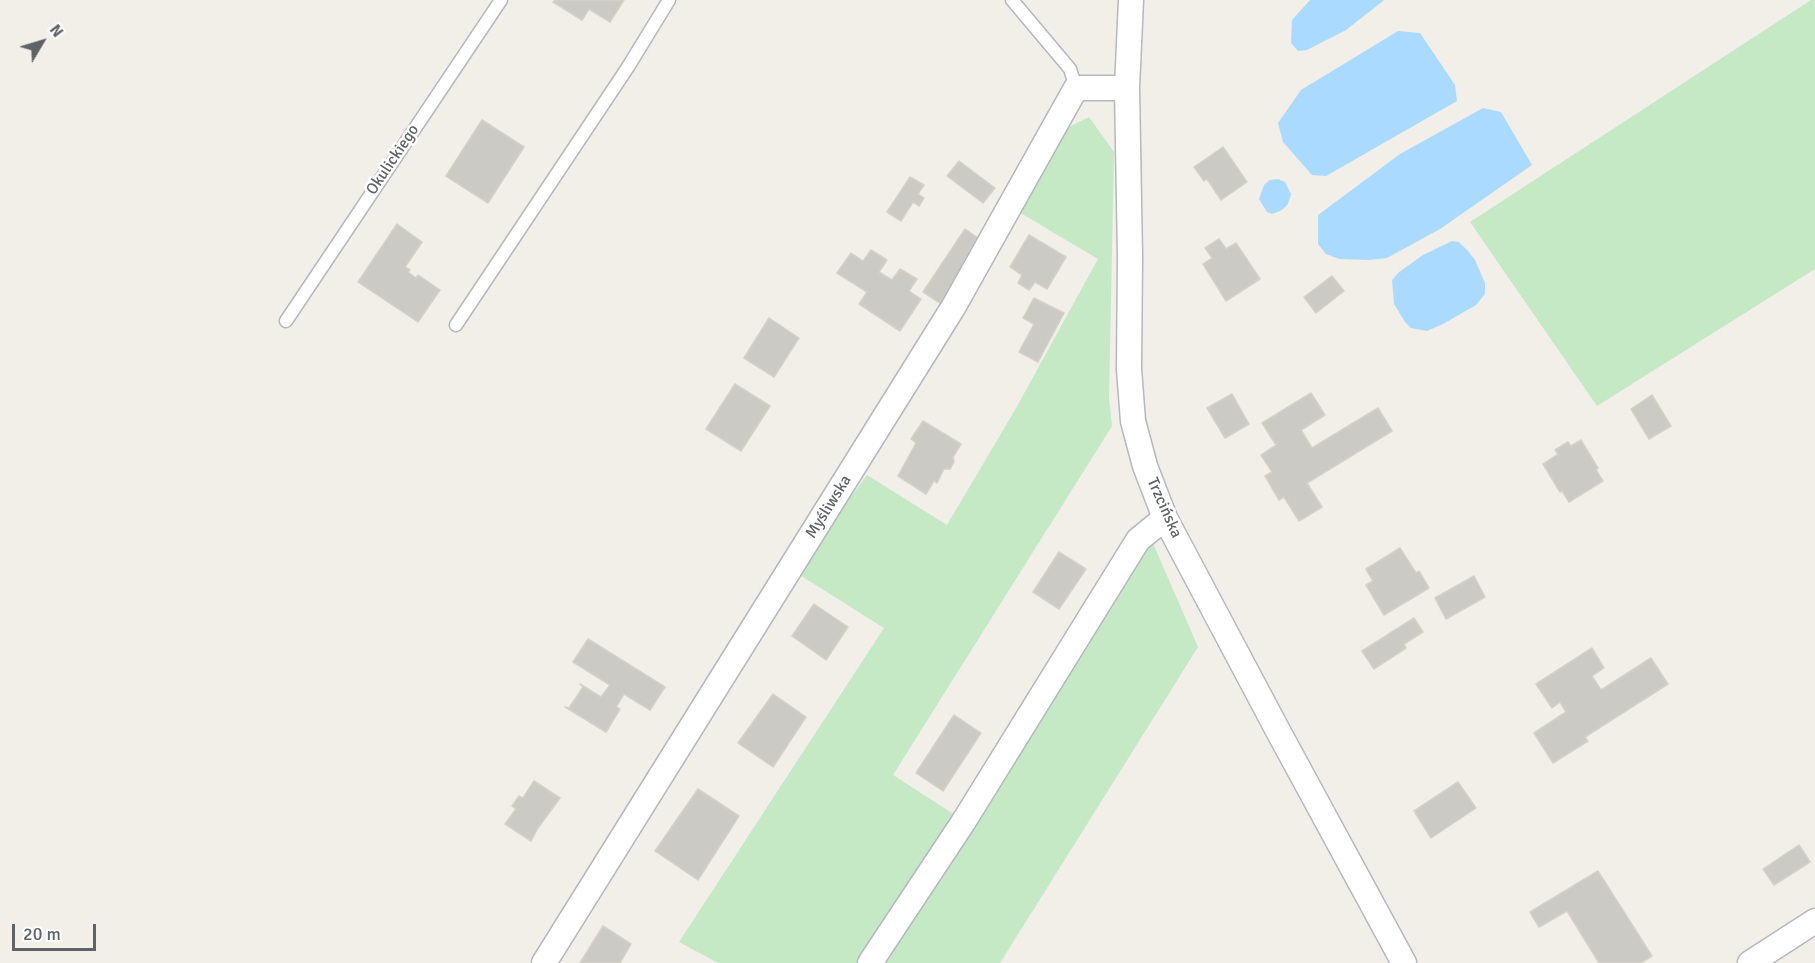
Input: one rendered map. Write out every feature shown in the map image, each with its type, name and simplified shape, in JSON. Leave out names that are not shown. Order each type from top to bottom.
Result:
[{"type":"street","name":"Trzcińska","points":[[1131,0],[1127,88],[1129,369],[1133,421],[1145,466],[1166,518],[1276,729],[1404,963]]},
{"type":"street","points":[[1076,88],[1127,88]]},
{"type":"street","name":"Myśliwska","points":[[544,963],[954,306],[1076,88]]},
{"type":"street","points":[[870,963],[964,821],[1126,558],[1149,529],[1166,518]]},
{"type":"street","points":[[1750,963],[1815,921]]},
{"type":"lane","name":"Okulickiego","points":[[286,321],[501,0]]},
{"type":"lane","points":[[456,324],[628,66],[669,0]]},
{"type":"lane","points":[[1012,0],[1070,69],[1076,88]]},
{"type":"green space","points":[[1811,0],[1815,0],[1815,269],[1597,406],[1470,222]]},
{"type":"green space","points":[[1089,117],[1114,152],[1109,398],[1112,426],[893,775],[955,815],[1021,703],[1142,518],[1198,647],[1000,963],[718,963],[679,942],[884,628],[795,572],[867,475],[947,525],[1015,410],[1098,259],[1019,212],[1063,130]]},
{"type":"water","points":[[1310,0],[1383,1],[1346,30],[1307,50],[1298,51],[1291,43],[1292,20]]},
{"type":"water","points":[[1398,31],[1420,33],[1455,85],[1457,101],[1326,176],[1312,175],[1283,142],[1278,123],[1301,90]]},
{"type":"water","points":[[1483,108],[1501,112],[1532,165],[1440,229],[1387,258],[1339,259],[1326,254],[1318,244],[1318,215],[1400,154]]},
{"type":"water","points":[[1278,179],[1285,182],[1291,194],[1288,204],[1282,210],[1272,214],[1267,212],[1259,199],[1264,185],[1270,180]]},
{"type":"water","points":[[1452,241],[1459,242],[1475,260],[1485,283],[1485,294],[1476,305],[1443,324],[1427,331],[1411,328],[1394,304],[1392,280],[1399,272],[1423,255]]},
{"type":"building","points":[[555,0],[624,0],[610,22],[589,9],[582,20],[553,2]]},
{"type":"building","points":[[482,120],[524,147],[488,203],[446,176]]},
{"type":"building","points":[[1223,147],[1247,182],[1221,200],[1207,179],[1204,181],[1194,167]]},
{"type":"building","points":[[959,161],[995,188],[983,203],[947,176]]},
{"type":"building","points":[[910,177],[924,185],[918,194],[924,198],[919,206],[913,202],[901,221],[887,212]]},
{"type":"building","points":[[397,224],[422,242],[405,267],[410,270],[408,272],[416,278],[418,275],[440,290],[418,322],[358,282]]},
{"type":"building","points":[[965,229],[981,240],[940,303],[923,292]]},
{"type":"building","points":[[1029,235],[1066,257],[1047,289],[1035,282],[1029,290],[1018,283],[1022,275],[1010,267]]},
{"type":"building","points":[[1219,239],[1226,249],[1236,243],[1260,279],[1226,301],[1203,264],[1212,258],[1205,248]]},
{"type":"building","points":[[871,250],[887,260],[879,272],[892,280],[900,269],[917,279],[909,291],[921,299],[900,331],[859,304],[867,292],[837,273],[851,253],[863,261]]},
{"type":"building","points":[[1332,276],[1344,291],[1316,313],[1304,297]]},
{"type":"building","points":[[1034,298],[1064,313],[1038,362],[1019,352],[1034,324],[1023,318]]},
{"type":"building","points":[[769,318],[799,338],[774,377],[744,358]]},
{"type":"building","points":[[735,384],[770,406],[741,451],[706,429]]},
{"type":"building","points":[[1311,393],[1325,415],[1301,430],[1312,448],[1378,408],[1392,431],[1307,483],[1322,507],[1299,521],[1284,497],[1279,500],[1265,476],[1272,472],[1261,455],[1276,445],[1262,423]]},
{"type":"building","points":[[1232,394],[1249,424],[1225,438],[1207,408]]},
{"type":"building","points":[[1652,395],[1671,426],[1649,439],[1631,409]]},
{"type":"building","points":[[923,421],[961,444],[953,457],[954,462],[950,469],[944,469],[937,483],[934,481],[926,494],[898,476],[916,443],[911,439]]},
{"type":"building","points":[[1581,440],[1603,481],[1569,502],[1543,464],[1558,454],[1555,450],[1568,442],[1571,446]]},
{"type":"building","points":[[1400,548],[1416,573],[1419,571],[1429,588],[1384,615],[1366,585],[1373,581],[1366,569]]},
{"type":"building","points":[[1059,552],[1086,569],[1059,609],[1033,592]]},
{"type":"building","points":[[1474,576],[1485,597],[1446,619],[1435,598]]},
{"type":"building","points":[[814,604],[848,627],[826,660],[792,636]]},
{"type":"building","points":[[1414,618],[1423,632],[1404,644],[1406,648],[1374,669],[1362,651]]},
{"type":"building","points":[[588,639],[665,687],[650,710],[624,694],[616,707],[620,709],[606,732],[565,707],[569,708],[583,687],[580,684],[601,697],[610,685],[573,662]]},
{"type":"building","points":[[1592,648],[1604,668],[1592,676],[1601,690],[1651,658],[1668,684],[1585,737],[1588,741],[1553,763],[1534,733],[1566,712],[1560,702],[1552,708],[1536,684]]},
{"type":"building","points":[[773,694],[806,717],[773,767],[738,743]]},
{"type":"building","points":[[954,715],[981,733],[943,791],[916,773]]},
{"type":"building","points":[[534,781],[560,798],[531,841],[505,824],[516,809],[512,806],[519,796],[523,798]]},
{"type":"building","points":[[1458,782],[1476,808],[1431,838],[1414,811]]},
{"type":"building","points":[[698,789],[739,816],[698,880],[655,851]]},
{"type":"building","points":[[1799,845],[1810,862],[1774,885],[1763,869]]},
{"type":"building","points":[[1598,871],[1652,956],[1641,963],[1599,963],[1567,911],[1539,927],[1530,912]]},
{"type":"building","points":[[603,926],[631,944],[620,963],[580,963]]}]
